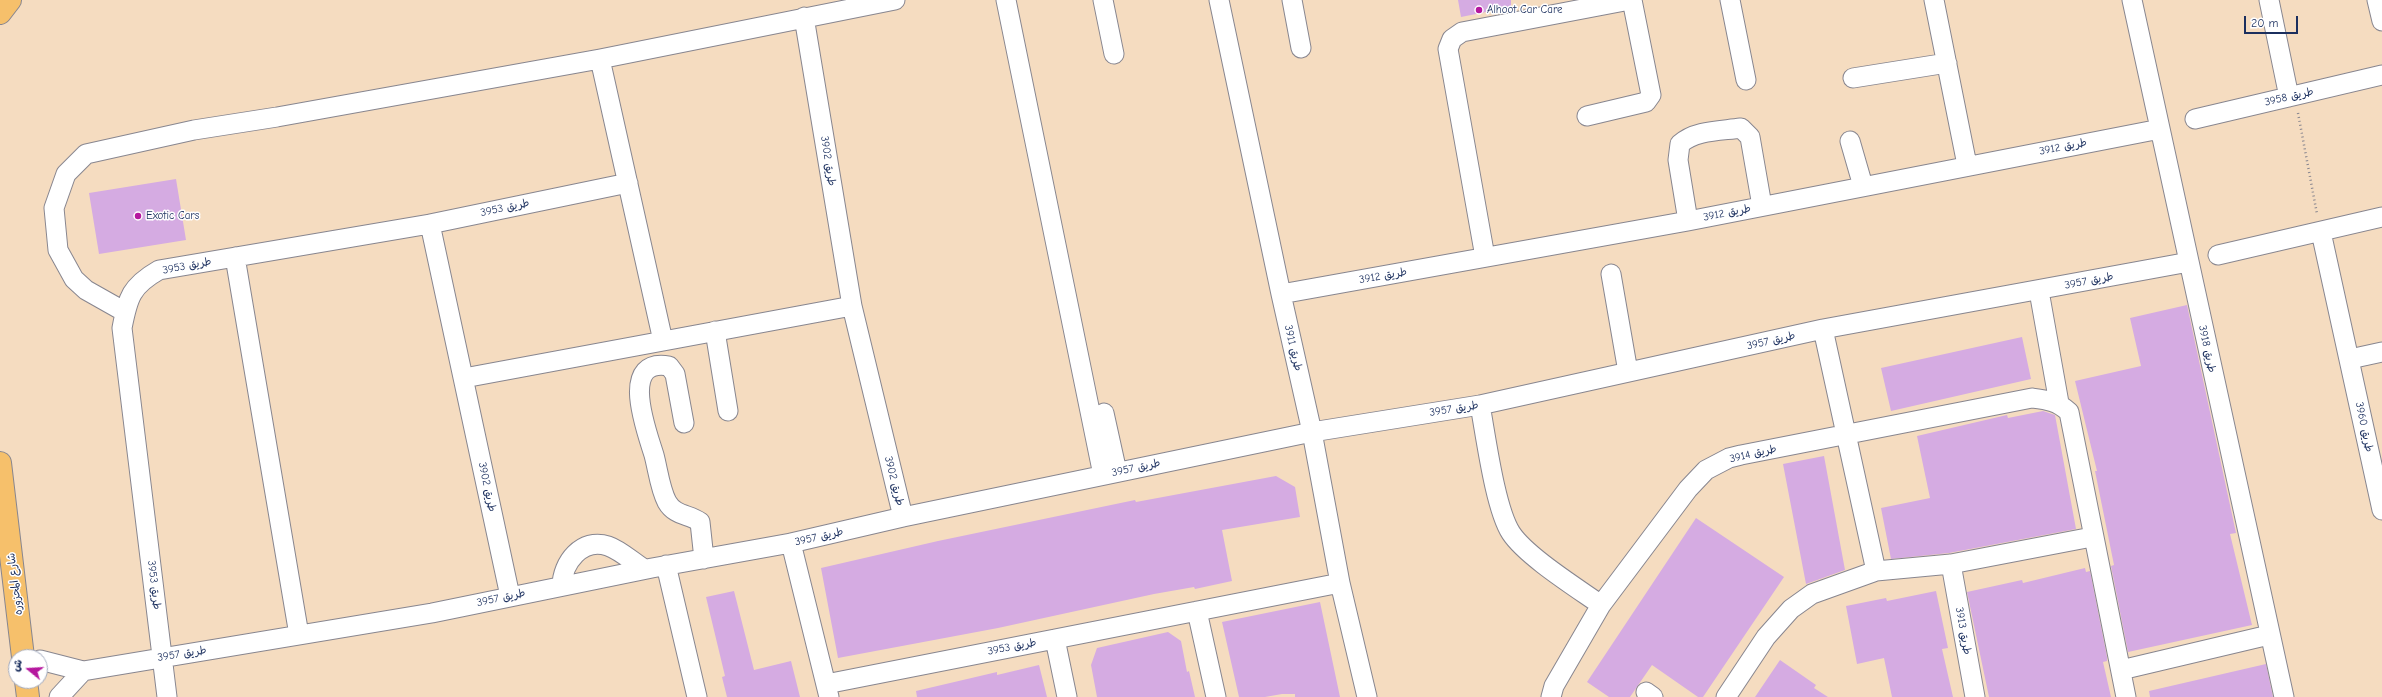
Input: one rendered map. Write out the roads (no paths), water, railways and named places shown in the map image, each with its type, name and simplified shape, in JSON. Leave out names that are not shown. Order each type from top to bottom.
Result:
[{"type":"main road","points":[[0,13],[10,0]]},
{"type":"main road","name":"شارع المحزوره","points":[[0,463],[29,649]]},
{"type":"street","points":[[125,312],[86,290],[74,279],[58,250],[54,208],[66,174],[86,154],[194,130],[277,117],[600,59],[895,0]]},
{"type":"street","points":[[1006,0],[1024,82],[1028,89],[1110,473]]},
{"type":"street","points":[[1103,0],[1114,54]]},
{"type":"street","name":"طريق 3911","points":[[1219,0],[1281,294],[1312,432],[1340,583],[1367,697]]},
{"type":"street","points":[[1292,0],[1301,48]]},
{"type":"street","points":[[1486,257],[1448,49],[1452,39],[1462,32],[1631,0],[1651,95],[1650,99],[1646,102],[1587,116]]},
{"type":"street","points":[[1730,0],[1746,80]]},
{"type":"street","points":[[1934,0],[1967,165]]},
{"type":"street","name":"طريق 3918","points":[[2132,0],[2269,635],[2284,697]]},
{"type":"street","points":[[2269,0],[2292,96]]},
{"type":"street","points":[[2377,0],[2382,21]]},
{"type":"street","name":"طريق 3902","points":[[804,17],[852,306],[902,517]]},
{"type":"street","points":[[600,59],[663,341]]},
{"type":"street","points":[[1853,78],[1946,63]]},
{"type":"street","name":"طريق 3958","points":[[2195,119],[2382,75]]},
{"type":"street","points":[[1688,221],[1678,160],[1680,144],[1686,138],[1700,134],[1741,128],[1747,132],[1750,137],[1762,206]]},
{"type":"street","name":"طريق 3912","points":[[1281,294],[1688,221],[1967,165],[2160,129]]},
{"type":"street","points":[[1850,140],[1863,186]]},
{"type":"street","name":"طريق 3953","points":[[167,697],[122,328],[127,302],[141,280],[159,270],[430,224],[628,182]]},
{"type":"street","points":[[2218,255],[2321,232],[2382,216]]},
{"type":"street","name":"طريق 3902","points":[[430,224],[510,596]]},
{"type":"street","name":"طريق 3960","points":[[2321,232],[2381,500]]},
{"type":"street","points":[[235,257],[299,635]]},
{"type":"street","name":"طريق 3957","points":[[48,662],[83,671],[163,656],[299,635],[432,612],[644,569],[791,543],[902,517],[1312,432],[1480,405],[1823,329],[2038,291],[2189,262]]},
{"type":"street","points":[[1611,274],[1628,372]]},
{"type":"street","points":[[2038,291],[2055,402],[2069,412],[2092,537],[2126,697]]},
{"type":"street","points":[[464,378],[852,306]]},
{"type":"street","points":[[1823,329],[1876,571]]},
{"type":"street","points":[[715,331],[728,411]]},
{"type":"street","points":[[2350,359],[2382,352]]},
{"type":"street","points":[[684,423],[675,374],[669,366],[661,365],[650,368],[643,374],[639,385],[640,404],[666,501],[679,514],[700,522],[704,559]]},
{"type":"street","name":"طريق 3914","points":[[1551,697],[1554,686],[1601,605],[1688,489],[1706,470],[1741,455],[2032,398],[2055,402]]},
{"type":"street","points":[[1480,405],[1501,507],[1511,533],[1538,560],[1601,605]]},
{"type":"street","points":[[1726,697],[1766,637],[1791,609],[1812,594],[1876,571],[1951,564],[2092,537]]},
{"type":"street","points":[[791,543],[828,690]]},
{"type":"street","points":[[562,586],[562,577],[568,562],[579,551],[593,544],[609,546],[644,569]]},
{"type":"street","name":"طريق 3913","points":[[1951,564],[1975,697]]},
{"type":"street","points":[[666,565],[697,697]]},
{"type":"street","name":"طريق 3953","points":[[828,690],[1055,639],[1340,583]]},
{"type":"street","points":[[1197,611],[1216,697]]},
{"type":"street","points":[[2121,670],[2269,635]]},
{"type":"street","points":[[1055,639],[1067,697]]},
{"type":"street","points":[[59,697],[83,671]]},
{"type":"place","name":"Alhoot Car Care","points":[[1479,10]]},
{"type":"place","name":"Exotic Cars","points":[[138,216]]}]
